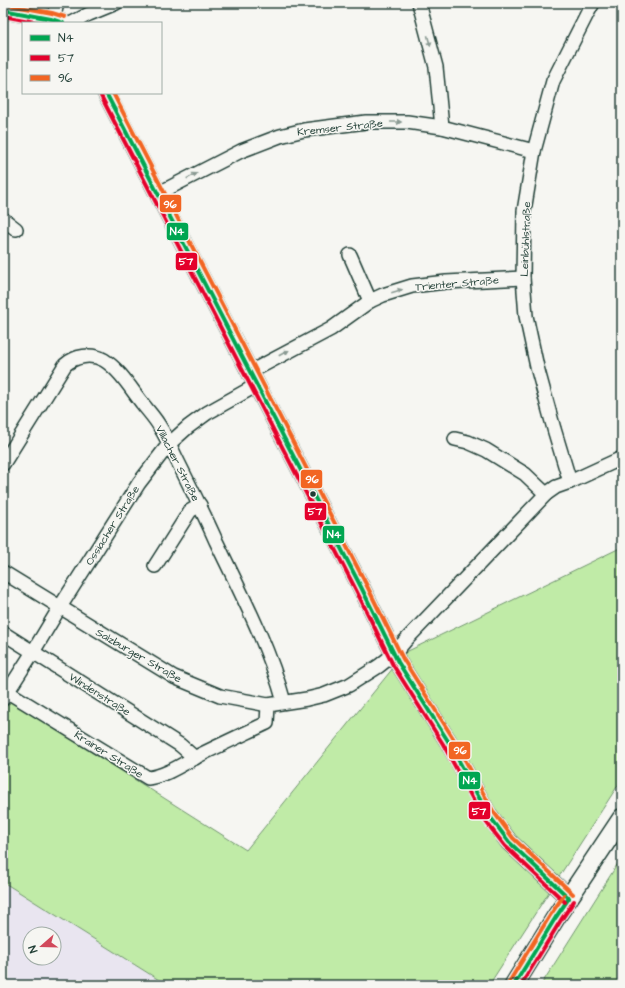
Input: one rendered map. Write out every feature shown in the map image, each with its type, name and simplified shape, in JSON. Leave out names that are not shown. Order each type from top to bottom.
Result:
[{"type":"main road","points":[[514,985],[622,818]]},
{"type":"street","points":[[3,10],[57,21],[55,12],[57,3]]},
{"type":"street","points":[[74,22],[116,3]]},
{"type":"street","points":[[419,3],[436,66],[442,127]]},
{"type":"street","name":"Leinbühlstraße","points":[[570,482],[535,360],[526,316],[523,278],[524,211],[534,151],[553,81],[593,3]]},
{"type":"street","points":[[107,94],[361,587],[394,654],[452,748],[488,814],[509,842],[569,898]]},
{"type":"street","name":"Kremser Straße","points":[[158,194],[241,151],[280,136],[304,130],[371,122],[407,122],[442,127],[534,151]]},
{"type":"street","points":[[3,219],[16,229]]},
{"type":"street","points":[[350,255],[370,301]]},
{"type":"street","name":"Trienter Straße","points":[[253,378],[331,329],[370,301],[383,295],[412,286],[446,282],[523,278]]},
{"type":"street","name":"Villacher Straße","points":[[3,464],[64,365],[71,360],[80,357],[97,357],[112,366],[160,427],[169,444],[200,505],[261,637],[278,678],[284,702]]},
{"type":"street","name":"Ossiacher Straße","points":[[5,693],[33,652],[139,483],[169,444],[188,427],[253,378]]},
{"type":"street","points":[[455,439],[468,442],[486,450],[525,474],[546,494]]},
{"type":"street","name":"Salzburger Straße","points":[[3,572],[174,677],[220,696],[268,704],[307,699],[349,685],[372,671],[394,654],[546,494],[556,487],[622,458]]},
{"type":"street","name":"Villacher Straße","points":[[155,566],[190,512],[200,505]]},
{"type":"street","name":"Windenstraße","points":[[3,633],[180,745],[195,758]]},
{"type":"street","name":"Krainer Straße","points":[[5,693],[148,778],[155,777],[177,768],[267,723],[268,704]]},
{"type":"shaded area","points":[[3,882],[167,985],[3,985]]},
{"type":"green space","points":[[622,547],[622,779],[489,985],[167,985],[3,882],[3,696],[246,850],[406,652]]},
{"type":"green space","points":[[622,857],[622,985],[541,985]]},
{"type":"transit line","name":"96","points":[[4,4],[52,13],[65,17]]},
{"type":"transit line","name":"N4","points":[[3,10],[60,22]]},
{"type":"transit line","name":"57","points":[[3,16],[35,22]]},
{"type":"transit line","name":"N4","points":[[107,94],[361,587],[398,662],[448,741],[488,814],[509,842],[569,898]]},
{"type":"transit line","name":"96","points":[[114,94],[366,584],[403,659],[453,738],[493,811],[513,838],[573,894]]},
{"type":"transit line","name":"57","points":[[101,96],[356,590],[393,665],[443,744],[483,818],[505,846],[565,902]]},
{"type":"transit line","name":"96","points":[[509,982],[564,895]]},
{"type":"transit line","name":"N4","points":[[514,985],[569,898]]},
{"type":"transit line","name":"57","points":[[521,985],[574,901]]}]
